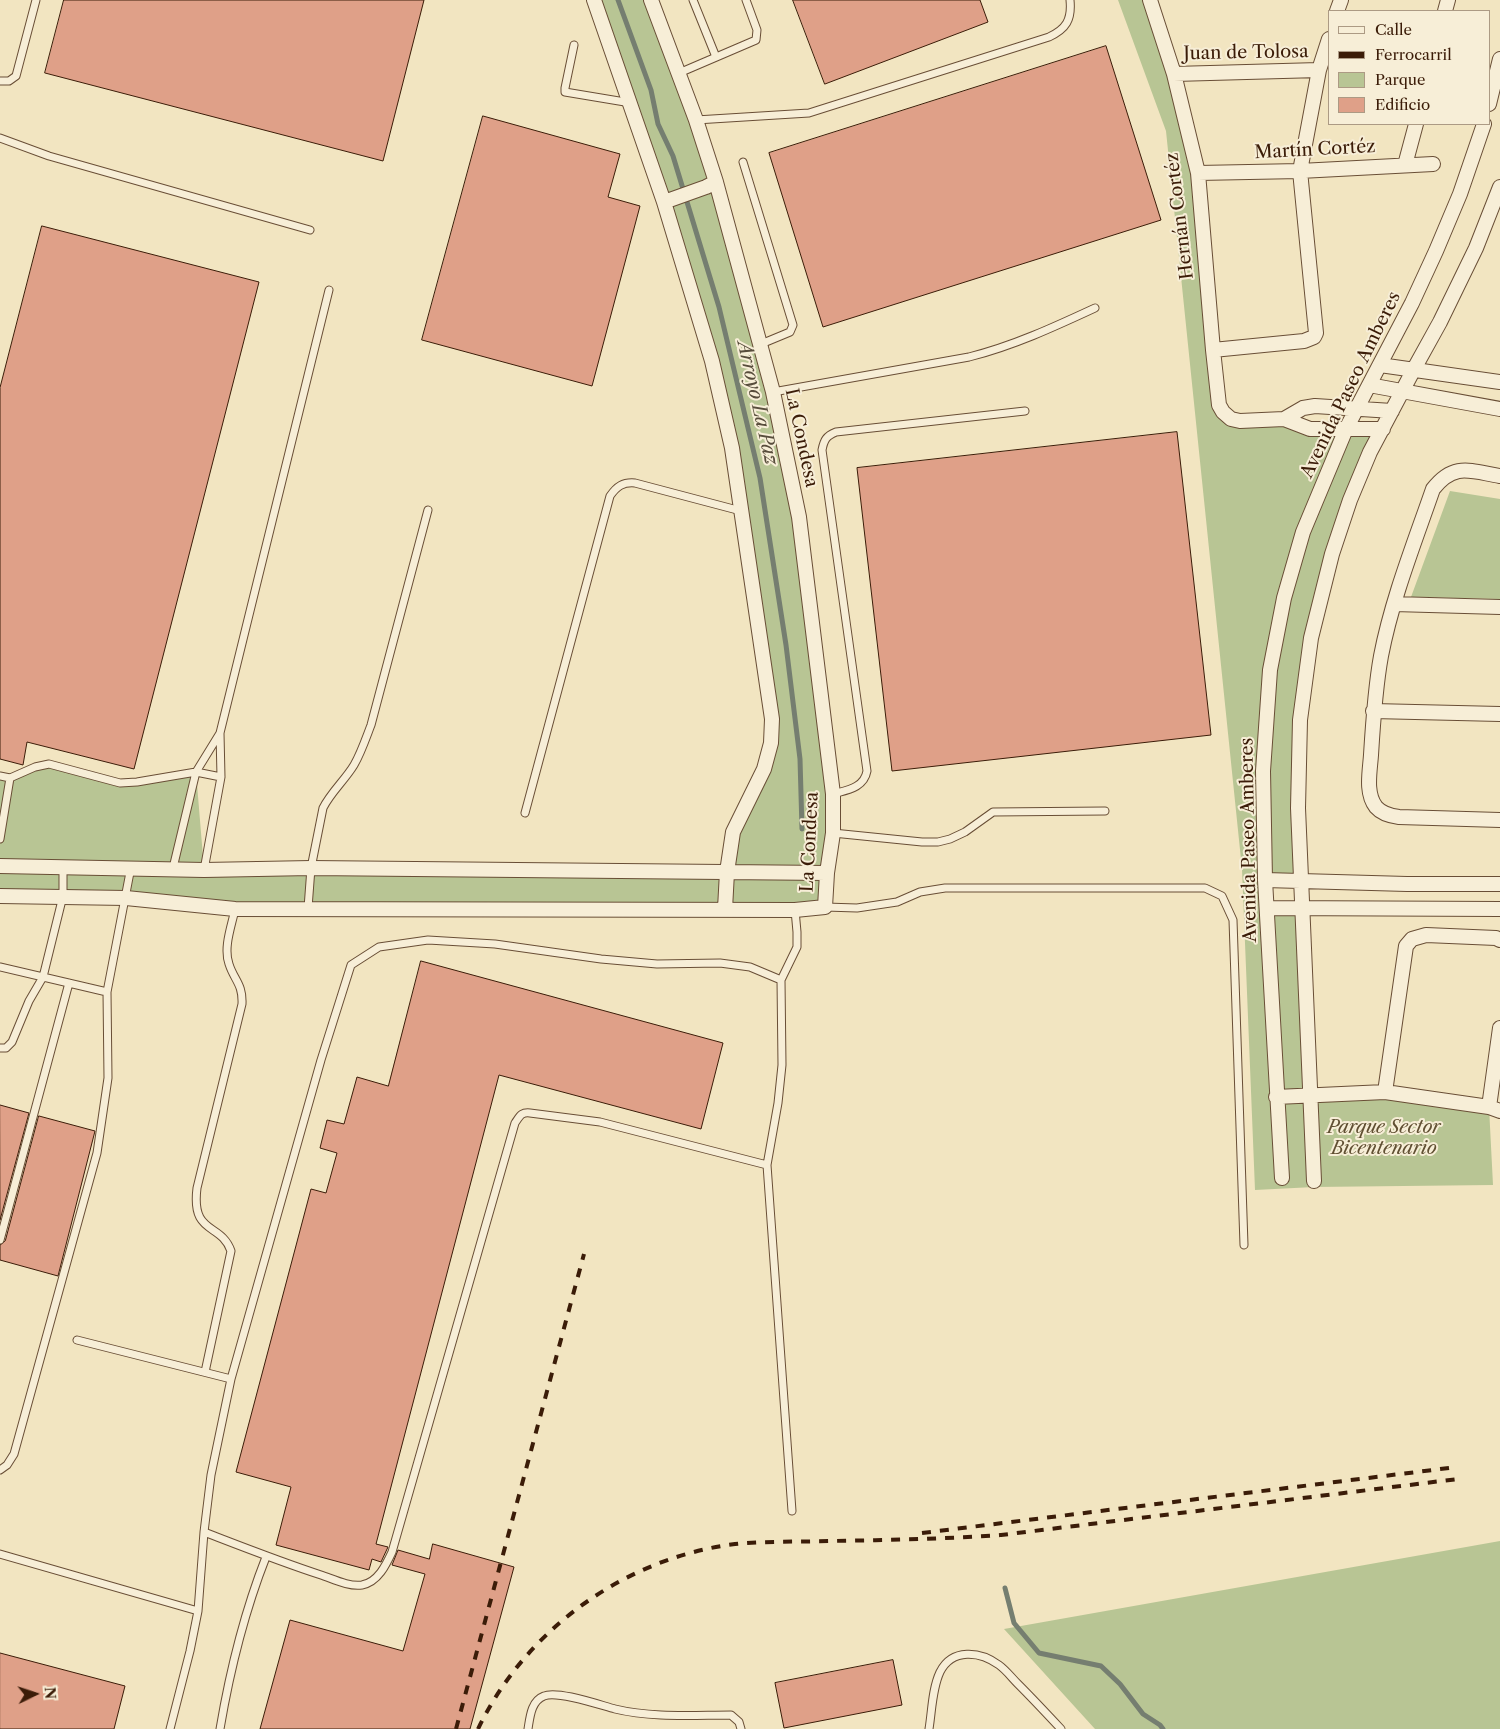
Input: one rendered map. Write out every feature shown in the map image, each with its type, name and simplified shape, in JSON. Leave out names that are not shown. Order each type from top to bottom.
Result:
[{"type":"street","points":[[594,0],[631,104],[670,200],[712,361],[732,448],[772,719],[771,743],[764,768],[733,832],[727,872],[725,909]]},
{"type":"street","name":"La Condesa","points":[[0,896],[126,898],[235,909],[795,910],[825,908],[827,873],[833,833],[832,794],[799,517],[761,344],[711,185],[696,120],[652,0]]},
{"type":"street","name":"Hernán Cortéz","points":[[1150,0],[1174,74],[1198,173],[1212,350],[1219,405],[1223,412],[1231,419],[1240,421],[1284,419]]},
{"type":"street","points":[[1212,350],[1304,341],[1314,337],[1317,328],[1300,172],[1319,70],[1328,42]]},
{"type":"street","points":[[1490,100],[1500,58]]},
{"type":"street","name":"Juan de Tolosa","points":[[1174,74],[1319,70]]},
{"type":"street","points":[[1405,164],[1416,125]]},
{"type":"street","name":"Avenida Paseo Amberes","points":[[1282,1178],[1267,908],[1263,770],[1270,670],[1284,598],[1303,532],[1346,429],[1412,303],[1436,251],[1460,194],[1484,125]]},
{"type":"street","name":"Martín Cortéz","points":[[1198,173],[1300,172],[1405,164],[1433,164]]},
{"type":"street","points":[[670,200],[711,185]]},
{"type":"street","points":[[1314,1181],[1298,808],[1300,720],[1311,638],[1332,554],[1350,500],[1402,391],[1440,322],[1476,248],[1500,187]]},
{"type":"street","points":[[1380,364],[1500,382]]},
{"type":"street","points":[[1369,384],[1500,409]]},
{"type":"street","points":[[1284,419],[1308,407],[1315,406],[1392,411]]},
{"type":"street","points":[[1284,419],[1310,429],[1383,429]]},
{"type":"street","points":[[1500,476],[1459,471],[1441,479],[1433,490],[1394,604],[1381,655],[1373,711],[1370,780],[1370,795],[1375,806],[1381,812],[1399,818],[1500,820]]},
{"type":"street","points":[[1394,604],[1500,607]]},
{"type":"street","points":[[1373,711],[1500,714]]},
{"type":"street","points":[[0,866],[132,867],[204,870],[311,868],[827,873]]},
{"type":"street","points":[[1266,880],[1407,884],[1500,884]]},
{"type":"street","points":[[1267,908],[1500,909]]},
{"type":"street","points":[[1385,1092],[1406,946],[1412,939],[1426,935],[1496,938],[1500,940]]},
{"type":"street","points":[[1276,1097],[1385,1092],[1494,1109],[1500,1028]]},
{"type":"lane","points":[[0,81],[9,81],[16,76],[36,0]]},
{"type":"lane","points":[[693,0],[716,57]]},
{"type":"lane","points":[[679,73],[754,42],[757,38],[757,30],[746,0]]},
{"type":"lane","points":[[696,120],[809,113],[1030,43],[1060,32],[1071,14],[1070,0]]},
{"type":"lane","points":[[574,45],[565,88],[566,92],[631,104]]},
{"type":"lane","points":[[0,138],[49,156],[310,230]]},
{"type":"lane","points":[[743,162],[793,325],[790,332],[761,344]]},
{"type":"lane","points":[[204,870],[221,777],[220,733],[329,290]]},
{"type":"lane","points":[[773,392],[969,357],[1028,338],[1095,308]]},
{"type":"lane","points":[[832,794],[856,787],[866,778],[867,771],[822,450],[824,441],[828,435],[836,432],[1025,411]]},
{"type":"lane","points":[[525,813],[610,496],[615,488],[628,482],[635,483],[742,511]]},
{"type":"lane","points":[[308,908],[311,868],[323,808],[328,798],[353,766],[363,746],[428,510]]},
{"type":"lane","points":[[173,868],[196,772],[220,733]]},
{"type":"lane","points":[[0,776],[10,778],[35,767],[49,764],[120,783],[196,772],[221,777]]},
{"type":"lane","points":[[0,839],[10,778]]},
{"type":"lane","points":[[833,833],[938,842],[965,832],[993,812],[1105,811]]},
{"type":"lane","points":[[0,1048],[6,1048],[12,1042],[29,1001],[42,977],[63,896],[63,867]]},
{"type":"lane","points":[[0,1470],[7,1465],[14,1454],[97,1153],[108,1078],[107,992],[132,867]]},
{"type":"lane","points":[[825,908],[857,908],[897,902],[920,892],[945,888],[1205,888],[1222,896],[1232,920],[1244,1245]]},
{"type":"lane","points":[[205,1372],[231,1251],[228,1243],[203,1223],[198,1215],[195,1202],[242,1004],[240,984],[229,964],[227,956],[235,909]]},
{"type":"lane","points":[[792,1512],[767,1165],[778,1103],[782,1065],[781,980],[797,947],[795,910]]},
{"type":"lane","points":[[170,1729],[198,1611],[204,1532],[211,1475],[231,1379],[321,1060],[351,965],[379,947],[428,940],[495,944],[601,959],[657,964],[720,963],[750,967],[781,980]]},
{"type":"lane","points":[[0,967],[107,992]]},
{"type":"lane","points":[[0,1240],[70,983]]},
{"type":"lane","points":[[204,1532],[266,1557],[346,1583],[361,1585],[372,1581],[380,1574],[392,1552],[512,1133],[520,1115],[524,1112],[600,1122],[767,1165]]},
{"type":"lane","points":[[77,1340],[231,1379]]},
{"type":"lane","points":[[0,1554],[198,1611]]},
{"type":"lane","points":[[220,1729],[229,1674],[242,1624],[266,1557]]},
{"type":"lane","points":[[929,1729],[935,1687],[940,1671],[949,1659],[957,1655],[970,1654],[983,1656],[1000,1665],[1061,1729]]},
{"type":"lane","points":[[528,1729],[534,1704],[544,1696],[557,1694],[618,1710],[645,1713],[731,1715],[739,1722],[741,1729]]},
{"type":"green space","points":[[595,0],[651,0],[696,120],[799,517],[833,794],[825,907],[308,908],[0,896],[0,776],[10,778],[43,765],[120,783],[196,772],[204,869],[727,872],[731,839],[771,743],[712,361]]},
{"type":"green space","name":"Parque Sector Bicentenario","points":[[1118,0],[1150,0],[1198,173],[1223,412],[1284,419],[1310,429],[1383,429],[1350,500],[1310,641],[1300,720],[1301,880],[1266,880],[1267,908],[1302,908],[1310,1096],[1385,1092],[1489,1107],[1493,1185],[1314,1187],[1255,1190],[1242,869],[1166,131]]},
{"type":"green space","points":[[1450,491],[1500,499],[1500,599],[1411,597]]},
{"type":"green space","points":[[1500,1541],[1500,1729],[1095,1729],[1004,1629]]},
{"type":"building","points":[[64,0],[424,0],[383,161],[45,73]]},
{"type":"building","points":[[793,0],[980,0],[988,22],[825,84]]},
{"type":"building","points":[[1106,46],[1161,220],[823,327],[769,153]]},
{"type":"building","points":[[483,116],[620,154],[608,197],[640,206],[592,386],[422,340]]},
{"type":"building","points":[[42,226],[259,282],[134,769],[27,742],[23,765],[0,759],[0,388]]},
{"type":"building","points":[[1177,432],[1211,735],[892,771],[857,468]]},
{"type":"building","points":[[421,961],[723,1043],[701,1129],[499,1075],[376,1544],[388,1547],[381,1562],[372,1559],[369,1570],[276,1545],[291,1487],[236,1472],[311,1189],[326,1193],[337,1153],[320,1148],[327,1120],[344,1124],[357,1077],[388,1086]]},
{"type":"building","points":[[0,1105],[29,1113],[0,1220]]},
{"type":"building","points":[[39,1116],[95,1131],[58,1276],[0,1260],[0,1245],[5,1241]]},
{"type":"building","points":[[433,1544],[514,1567],[470,1729],[260,1729],[290,1620],[403,1651],[425,1574],[392,1565],[398,1550],[429,1559]]},
{"type":"building","points":[[0,1653],[125,1686],[114,1729],[0,1729]]},
{"type":"building","points":[[893,1660],[902,1705],[784,1728],[775,1683]]},
{"type":"waterway","name":"Arroyo La Paz","points":[[618,0],[651,90],[658,124],[673,156],[719,307],[760,478],[786,645],[800,759],[802,829]]},
{"type":"waterway","name":"Arroyo La Paz","points":[[1005,1588],[1014,1623],[1039,1653],[1101,1666],[1120,1684],[1143,1714],[1163,1729]]},
{"type":"railway","points":[[456,1729],[584,1254]]},
{"type":"railway","points":[[922,1533],[1457,1467]]},
{"type":"railway","points":[[478,1729],[498,1693],[523,1660],[551,1630],[583,1604],[618,1582],[655,1565],[694,1552],[747,1543],[1001,1535],[1458,1479]]}]
